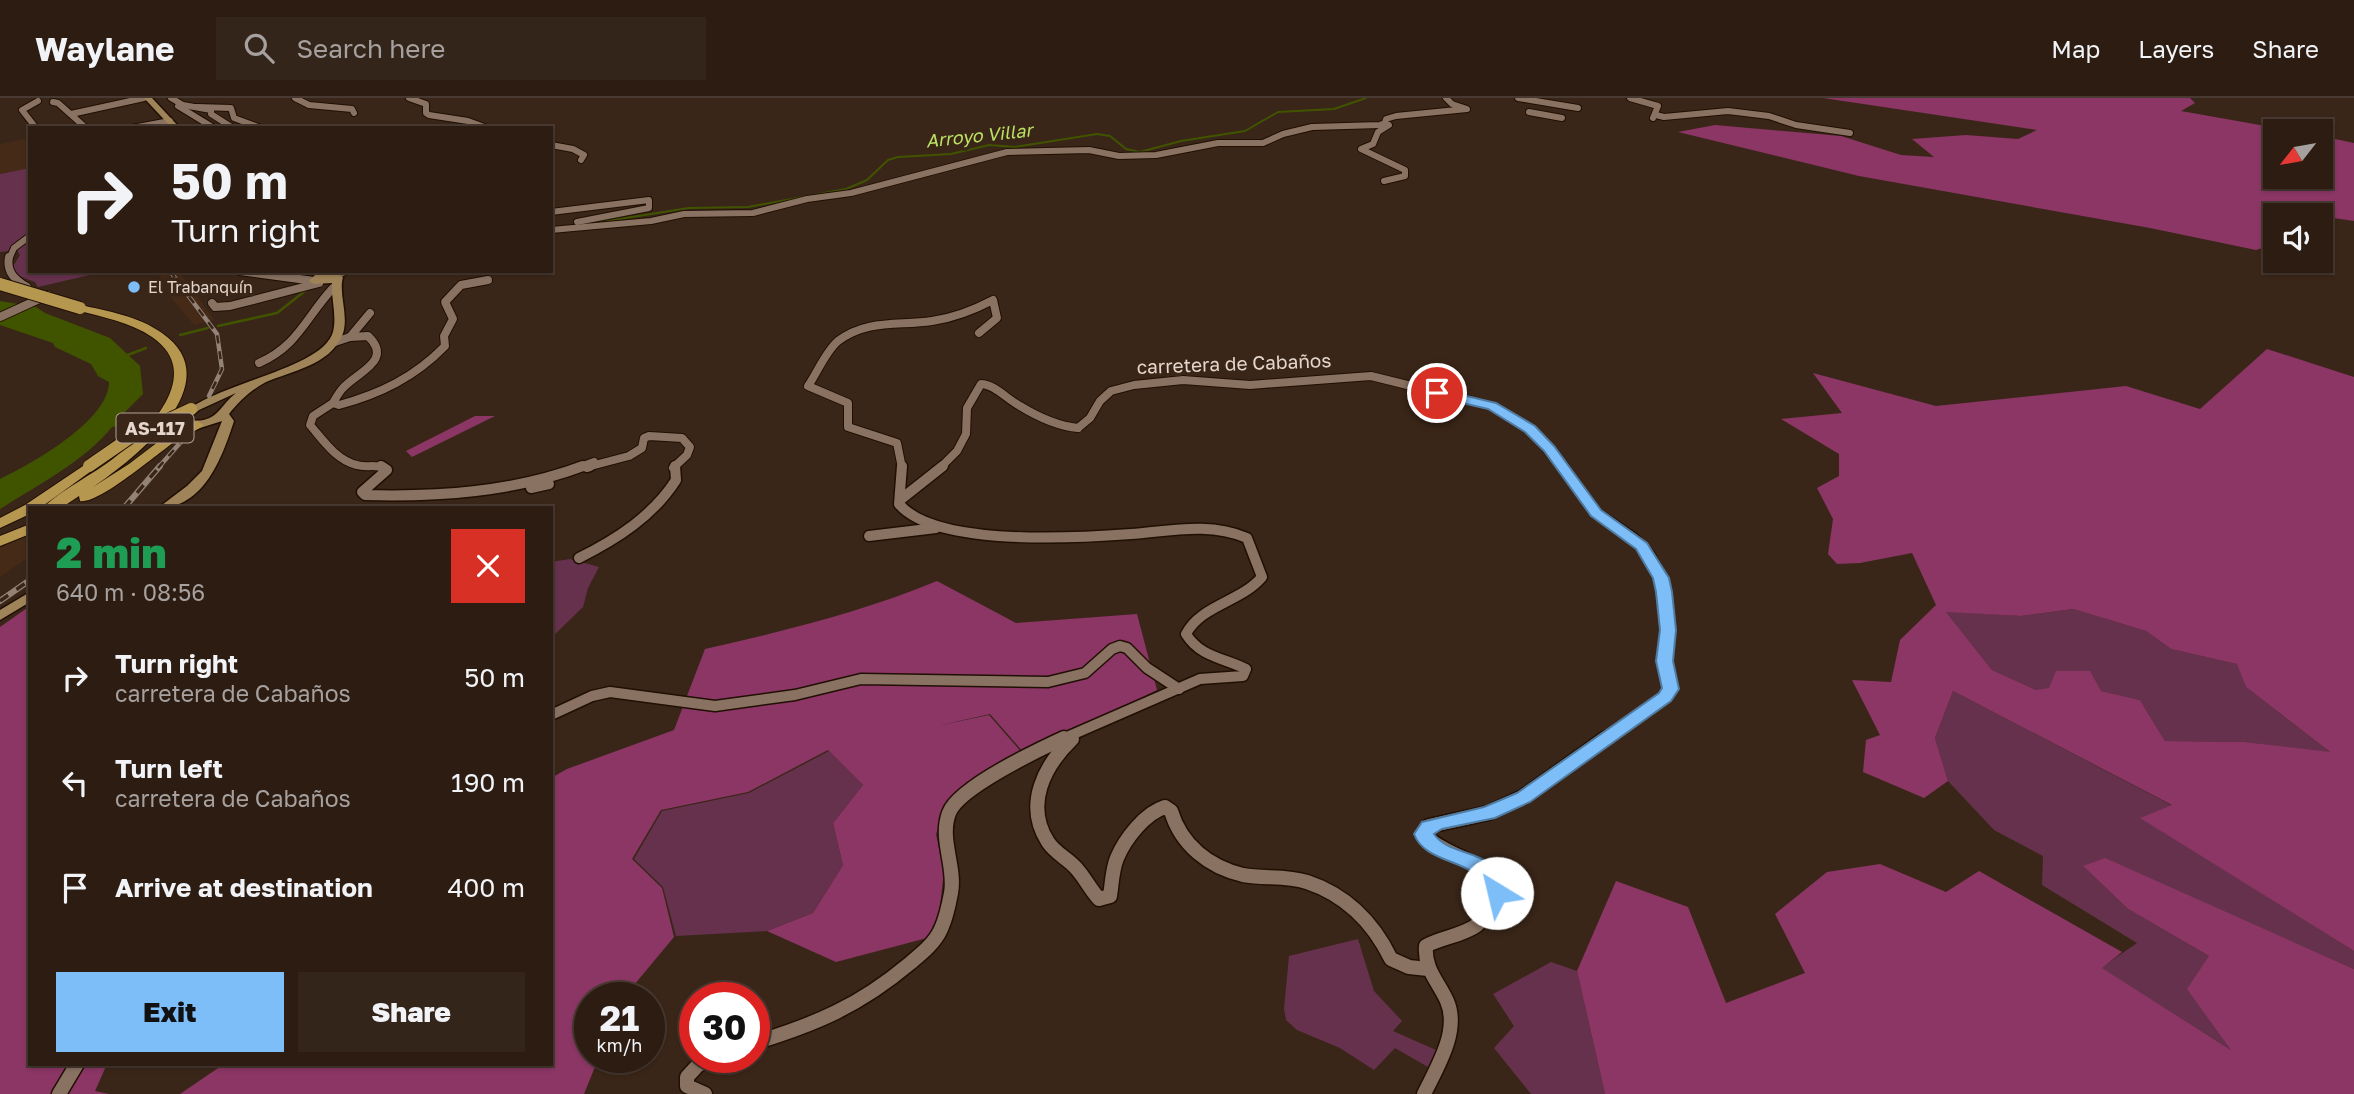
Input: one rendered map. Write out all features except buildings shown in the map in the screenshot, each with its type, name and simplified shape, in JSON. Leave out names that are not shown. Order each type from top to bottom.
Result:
[{"type":"main road","name":"AS-117","points":[[0,284],[136,324],[163,340],[178,358],[180,385],[166,414],[134,450],[53,506]]},
{"type":"main road","name":"AS-117","points":[[33,506],[138,432],[189,411]]},
{"type":"main road","name":"AS-117","points":[[71,506],[134,467],[176,435],[201,425]]},
{"type":"main road","name":"AS-117","points":[[0,524],[28,509]]},
{"type":"main road","points":[[0,533],[28,520]]},
{"type":"main road","points":[[0,542],[28,529]]},
{"type":"street","points":[[118,98],[128,102]]},
{"type":"street","points":[[71,114],[146,98],[173,125]]},
{"type":"street","points":[[171,98],[183,105],[211,110],[211,114],[230,126]]},
{"type":"street","points":[[171,98],[211,126]]},
{"type":"street","points":[[295,98],[310,107],[340,106],[352,109],[354,113]]},
{"type":"street","points":[[553,229],[651,221],[684,214],[763,212],[807,199],[851,193],[1007,152],[1089,150],[1119,156],[1157,155],[1218,144],[1263,143],[1283,134],[1312,127],[1368,126],[1385,123],[1386,119],[1396,116],[1461,111],[1467,108],[1444,98]]},
{"type":"street","points":[[1508,98],[1525,105],[1527,114],[1562,118]]},
{"type":"street","points":[[1518,98],[1578,108]]},
{"type":"street","points":[[1630,98],[1658,106],[1654,116],[1728,111],[1850,133]]},
{"type":"street","points":[[412,99],[426,104],[426,113],[429,115],[474,122],[482,126]]},
{"type":"street","points":[[34,126],[22,110],[38,100],[55,100],[84,126]]},
{"type":"street","points":[[30,106],[55,100]]},
{"type":"street","points":[[197,107],[231,108],[234,118],[256,126]]},
{"type":"street","points":[[1384,181],[1405,176],[1405,170],[1361,149],[1373,144],[1378,132],[1389,125],[1385,123]]},
{"type":"street","points":[[553,145],[580,151],[584,155],[581,160]]},
{"type":"street","points":[[553,212],[649,200],[649,208],[553,228]]},
{"type":"street","points":[[553,219],[565,217],[564,211]]},
{"type":"street","points":[[0,317],[51,294],[15,282],[5,274],[3,267],[8,251],[28,237]]},
{"type":"street","points":[[256,273],[302,279],[328,279]]},
{"type":"street","points":[[212,303],[215,307],[230,306],[328,279]]},
{"type":"street","points":[[328,279],[338,329],[332,343]]},
{"type":"street","points":[[259,363],[277,356],[292,345],[328,279]]},
{"type":"street","points":[[333,403],[347,403],[407,379],[423,369],[445,346],[444,336],[453,319],[451,310],[444,302],[461,285],[488,280]]},
{"type":"street","points":[[770,1038],[804,1028],[851,1007],[920,956],[941,930],[949,901],[952,876],[946,830],[951,807],[975,785],[1091,727],[1200,679],[1242,676],[1244,673],[1245,669],[1236,663],[1196,648],[1186,634],[1187,627],[1195,620],[1241,599],[1259,584],[1262,577],[1261,567],[1247,538],[1233,532],[1203,530],[1060,536],[980,535],[940,527],[909,516],[900,504],[902,462],[897,443],[848,427],[848,403],[811,389],[808,385],[836,343],[866,326],[932,321],[974,310],[993,300],[997,318],[979,333]]},
{"type":"street","points":[[350,337],[370,313]]},
{"type":"street","points":[[225,431],[220,426],[183,423],[182,420],[189,411],[310,359],[332,343],[350,337],[368,336],[376,346],[375,362],[343,388],[333,403],[313,416],[310,425],[324,441],[355,465],[374,464],[387,470],[362,492],[365,495],[471,490],[547,478],[631,455],[642,447],[644,438],[649,436],[682,438],[690,447],[687,455],[673,468],[676,480],[664,496],[624,533],[579,558]]},
{"type":"street","name":"carretera de Cabaños","points":[[900,500],[943,466],[957,450],[966,434],[967,408],[981,384],[988,384],[1007,399],[1077,435],[1100,401],[1111,391],[1135,385],[1210,380],[1250,385],[1381,376],[1492,406],[1530,429],[1549,449],[1596,513],[1633,538],[1650,556],[1661,578],[1664,592],[1668,630],[1664,661],[1671,689],[1665,697],[1523,797],[1489,813],[1429,827],[1424,834],[1427,841],[1486,871],[1495,882],[1497,893],[1495,903],[1478,926],[1437,939],[1426,946],[1423,957],[1428,969]]},
{"type":"street","points":[[201,425],[226,413],[233,401],[259,381]]},
{"type":"street","points":[[189,411],[210,407],[226,413]]},
{"type":"street","points":[[167,506],[204,478],[213,467],[228,421],[226,413]]},
{"type":"street","points":[[531,488],[556,482],[594,462]]},
{"type":"street","points":[[869,536],[940,527]]},
{"type":"street","points":[[0,616],[28,597]]},
{"type":"street","points":[[553,714],[592,696],[610,692],[715,706],[795,695],[861,679],[1048,682],[1085,673],[1112,649],[1120,646],[1127,648],[1147,668],[1179,689]]},
{"type":"street","points":[[1091,727],[1066,744],[1051,760],[1041,780],[1038,806],[1041,826],[1047,840],[1074,866],[1099,899],[1110,896],[1117,858],[1130,839],[1152,812],[1164,807],[1171,811],[1179,831],[1203,859],[1231,872],[1289,878],[1315,885],[1360,912],[1378,932],[1391,959],[1409,967],[1428,969],[1449,1007],[1451,1018],[1445,1045],[1424,1094]]},
{"type":"street","points":[[59,1094],[76,1066]]},
{"type":"street","points":[[691,1073],[687,1077],[687,1086],[705,1094]]},
{"type":"shaded area","points":[[1823,98],[2190,98],[2195,103],[2181,111],[2263,126],[2263,189],[2333,189],[2333,139],[2354,143],[2354,221],[2333,218],[2333,203],[2263,203],[2263,248],[2256,250],[2150,228],[1859,176],[1678,132],[1715,125],[1841,136],[1901,155],[1934,157],[1912,139],[1966,135],[2018,139],[2037,130]]},
{"type":"shaded area","points":[[28,138],[28,168],[0,174],[0,144]]},
{"type":"shaded area","points":[[28,168],[28,273],[98,273],[38,287],[35,282],[16,275],[12,268],[20,255],[17,250],[0,252],[0,174]]},
{"type":"shaded area","points":[[157,273],[180,273],[214,320],[194,325],[168,294],[168,288]]},
{"type":"shaded area","points":[[0,301],[36,307],[110,338],[140,366],[143,394],[123,414],[122,426],[112,427],[75,461],[0,509],[0,479],[48,452],[83,426],[106,397],[109,382],[98,376],[91,364],[55,347],[53,343],[0,325]]},
{"type":"shaded area","points":[[2267,349],[2354,377],[2354,951],[2140,818],[2172,805],[1953,691],[1935,738],[1948,781],[1924,798],[1863,772],[1866,740],[1880,735],[1852,680],[1891,682],[1900,640],[1936,605],[1912,553],[1860,563],[1837,564],[1828,554],[1833,519],[1817,488],[1839,476],[1839,454],[1781,419],[1842,413],[1813,373],[1936,406],[2126,386],[2200,409]],"holes":[[[2073,609],[2146,631],[2171,649],[2237,664],[2246,687],[2330,752],[2245,742],[2165,741],[2140,700],[2101,691],[2090,671],[2056,671],[2049,688],[2036,690],[1992,670],[1946,612],[2021,616]]]},
{"type":"shaded area","points":[[475,416],[495,416],[412,457],[406,451]]},
{"type":"shaded area","points":[[28,535],[28,557],[0,577],[0,548]]},
{"type":"shaded area","points":[[570,559],[599,567],[588,588],[583,607],[553,636],[553,562]]},
{"type":"shaded area","points":[[937,581],[1016,623],[1137,614],[1157,690],[1025,754],[990,714],[937,726],[989,715],[1023,754],[951,796],[936,834],[944,872],[939,914],[927,938],[836,962],[767,931],[813,913],[843,865],[833,823],[863,785],[828,750],[748,792],[661,810],[632,859],[662,888],[674,937],[636,982],[574,982],[574,1073],[593,1073],[584,1094],[180,1094],[221,1066],[553,1066],[553,777],[567,769],[674,730],[705,649],[851,611]]},
{"type":"shaded area","points":[[28,607],[28,1066],[106,1066],[95,1091],[109,1094],[0,1094],[0,627]]},
{"type":"shaded area","points":[[2073,609],[2146,631],[2171,649],[2238,664],[2246,687],[2331,753],[2245,742],[2165,741],[2140,700],[2101,691],[2036,690],[1992,670],[1945,611],[2021,616]]},
{"type":"shaded area","points":[[1953,691],[2173,806],[2141,818],[2354,951],[2354,969],[2105,859],[2084,867],[2128,909],[2209,956],[2233,1051],[2101,968],[2137,943],[2042,885],[2043,856],[1994,830],[1948,781],[1935,738]]},
{"type":"shaded area","points":[[829,751],[863,785],[833,823],[843,865],[813,913],[767,931],[676,936],[663,887],[634,859],[662,811],[749,793]]},
{"type":"shaded area","points":[[2105,858],[2354,969],[2354,1094],[1605,1094],[1577,971],[1616,881],[1688,907],[1726,1003],[1805,973],[1775,914],[1827,872],[1880,864],[1946,892],[1979,871],[2122,952],[2102,968],[2231,1050],[2187,989],[2209,956],[2128,909],[2083,866]]},
{"type":"shaded area","points":[[1358,939],[1374,991],[1402,1021],[1393,1031],[1436,1050],[1428,1067],[1395,1048],[1374,1070],[1340,1048],[1297,1030],[1286,1020],[1284,1009],[1289,956]]},
{"type":"shaded area","points":[[1551,962],[1577,971],[1605,1094],[1531,1094],[1494,1048],[1514,1026],[1493,994]]},
{"type":"waterway","name":"Arroyo Villar","points":[[594,223],[689,208],[748,207],[846,189],[867,180],[888,160],[951,154],[989,145],[1015,147],[1097,134],[1110,136],[1126,149],[1140,152],[1181,141],[1245,131],[1278,112],[1334,109],[1366,98]]},
{"type":"waterway","name":"Arroyo Villar","points":[[218,326],[277,313],[305,291]]},
{"type":"waterway","name":"Arroyo Villar","points":[[180,335],[208,328]]},
{"type":"waterway","name":"Arroyo Villar","points":[[125,356],[146,348]]},
{"type":"railway","points":[[171,273],[217,334],[222,369],[209,396]]},
{"type":"railway","points":[[158,468],[187,435]]},
{"type":"railway","points":[[126,506],[160,466]]},
{"type":"railway","points":[[0,601],[28,581]]},
{"type":"place","name":"El Trabanquín","points":[[134,287]]},
{"type":"route","points":[[1437,393],[1492,406],[1530,429],[1549,449],[1596,513],[1642,546],[1661,578],[1664,592],[1668,630],[1664,661],[1671,689],[1665,697],[1523,797],[1489,813],[1438,823],[1429,827],[1424,834],[1427,841],[1444,852],[1470,861],[1486,871],[1495,882],[1497,893]]}]
